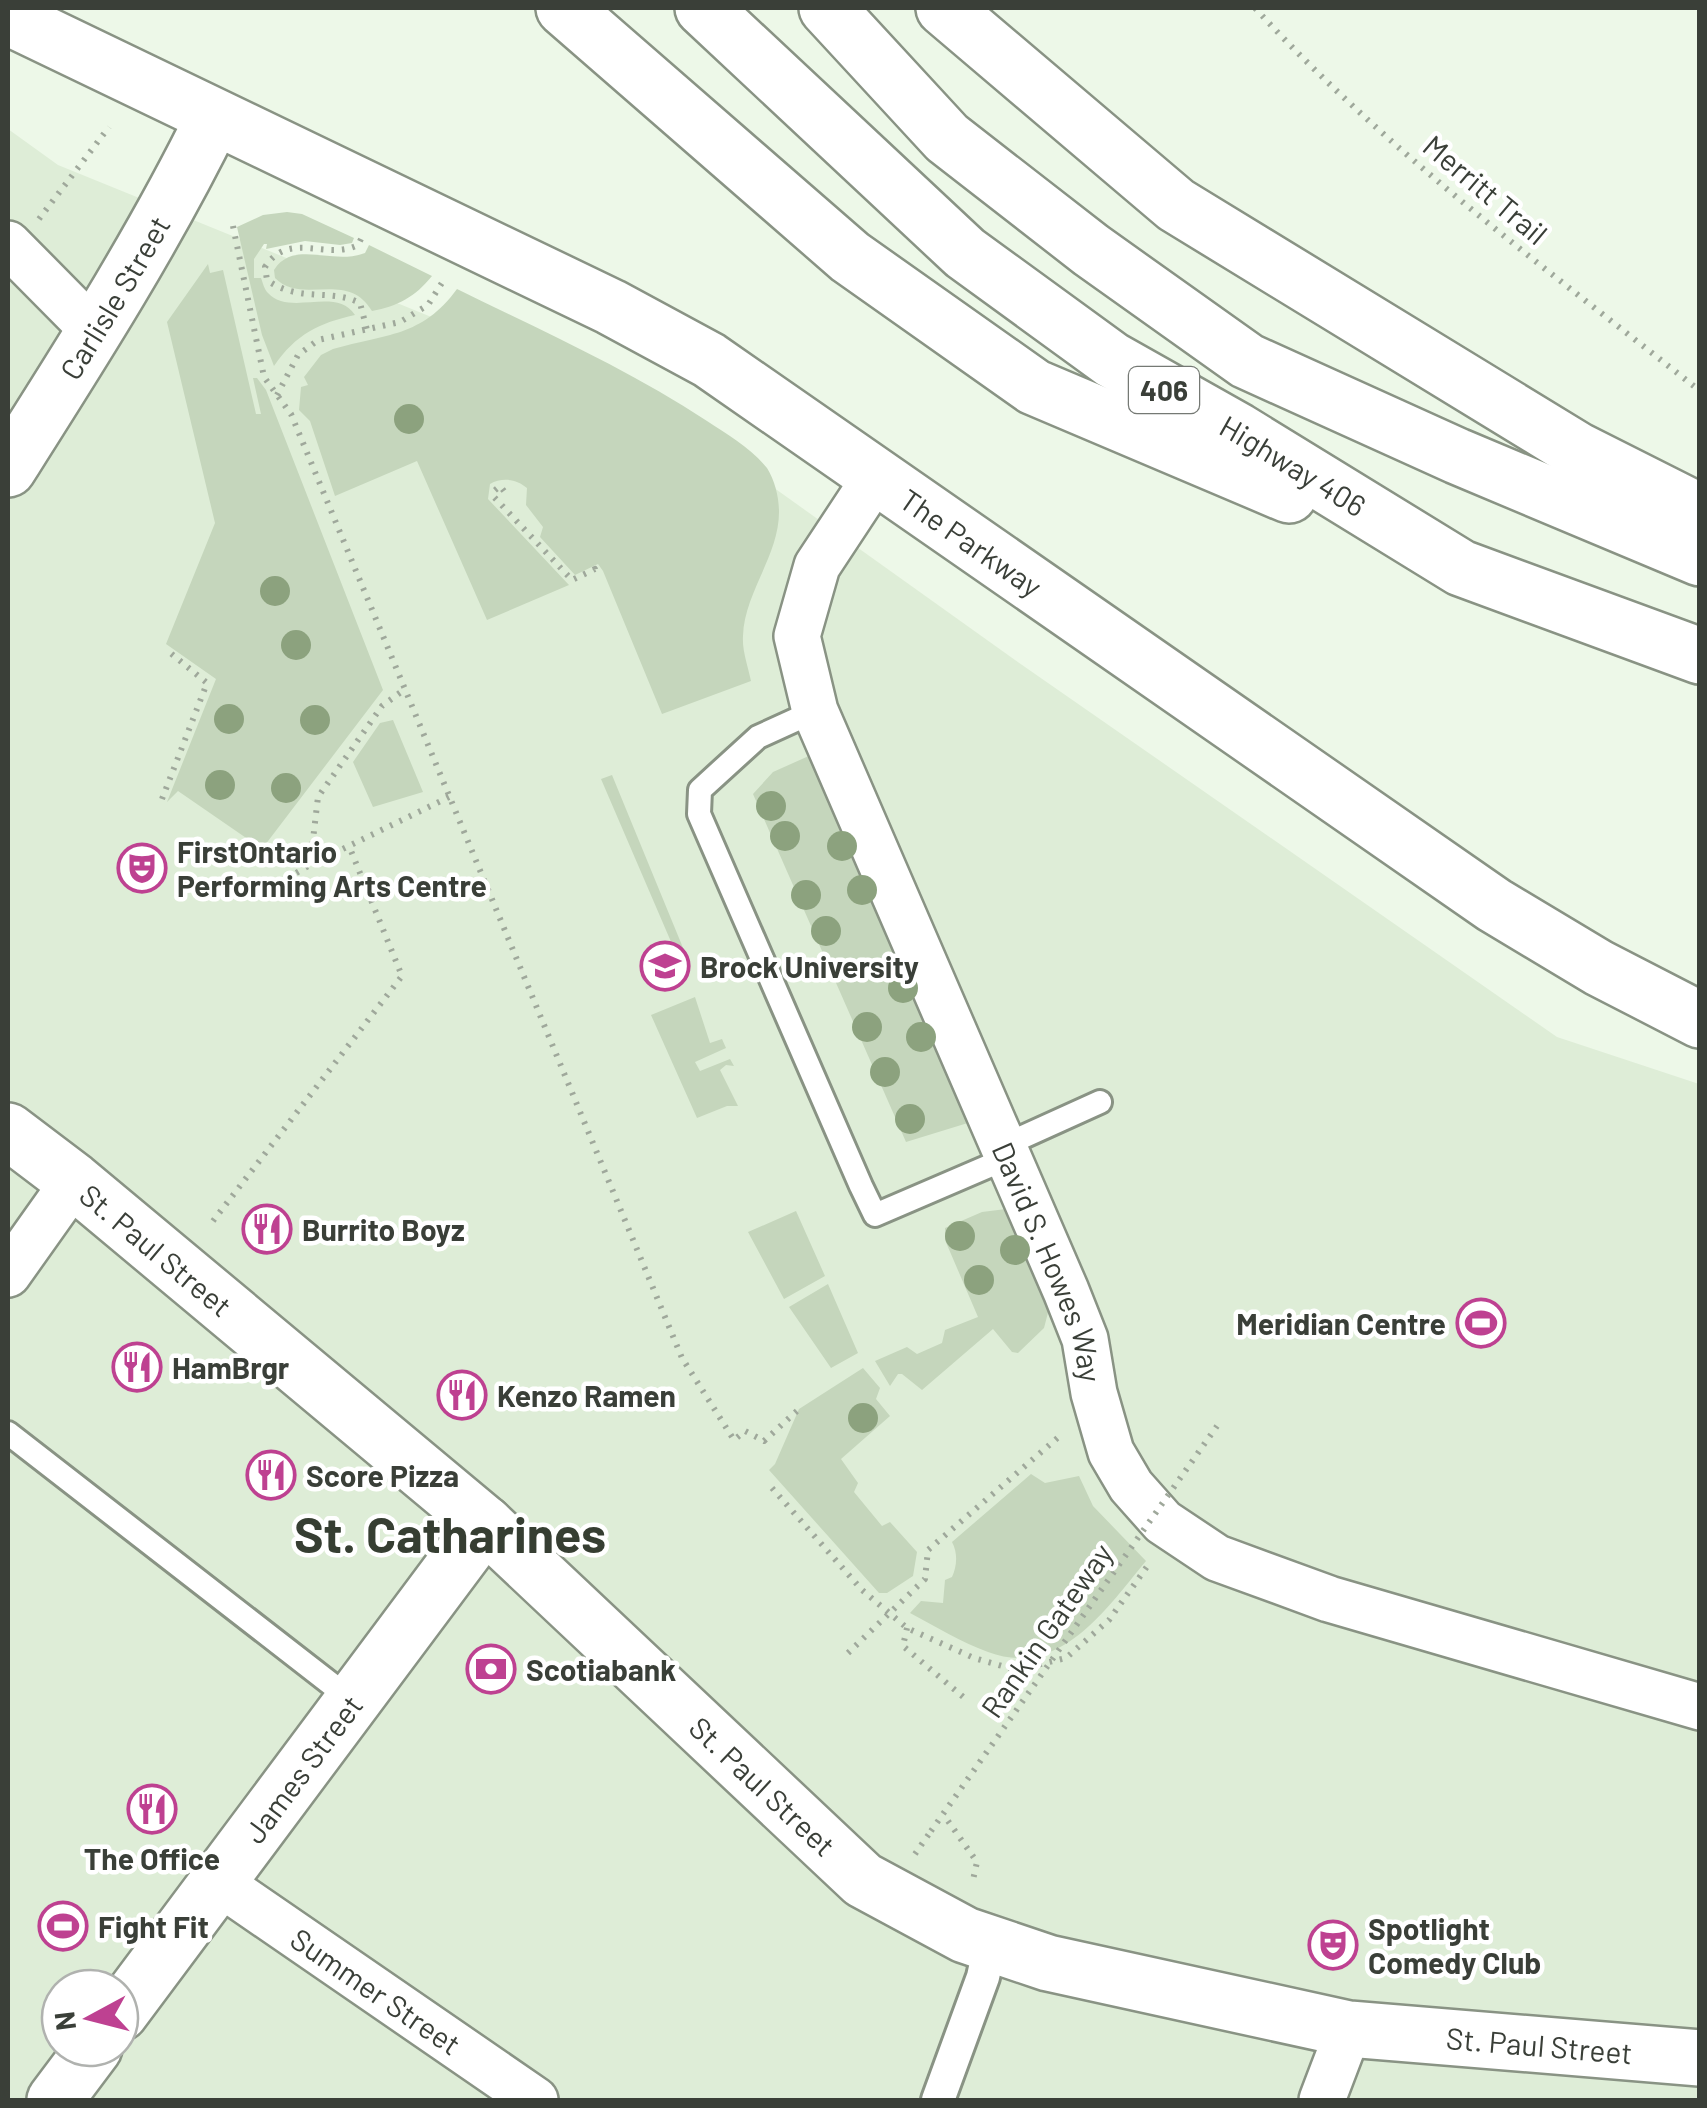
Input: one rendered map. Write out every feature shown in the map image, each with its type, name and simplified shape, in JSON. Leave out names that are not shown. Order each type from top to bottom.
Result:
[{"type":"main road","points":[[564,8],[850,257],[1034,386],[1462,568]]},
{"type":"main road","name":"Highway 406","points":[[703,8],[980,264],[1112,360],[1238,431],[1462,568],[1700,656]]},
{"type":"main road","name":"406","points":[[827,8],[947,138],[1090,250],[1247,361],[1457,456],[1700,558]]},
{"type":"main road","points":[[944,8],[1176,205],[1577,450],[1700,512]]},
{"type":"main road","name":"The Parkway","points":[[8,17],[628,316],[709,360],[1494,905],[1600,968],[1700,1020]]},
{"type":"main road","name":"Carlisle Street","points":[[8,469],[178,191],[214,117]]},
{"type":"main road","name":"St. Paul Street","points":[[8,1131],[485,1524],[863,1880],[990,1945],[1048,1962],[1349,2029],[1700,2058]]},
{"type":"main road","name":"James Street","points":[[140,1986],[485,1524]]},
{"type":"main road","points":[[55,2100],[79,2068]]},
{"type":"street","points":[[20,236],[95,332]]},
{"type":"street","name":"David S. Howes Way","points":[[877,474],[817,566],[796,636],[815,711],[1085,1339],[1111,1452],[1131,1486],[1163,1522],[1217,1558],[1329,1599],[1700,1707]]},
{"type":"street","points":[[8,1274],[74,1182]]},
{"type":"street","name":"Summer Street","points":[[218,1882],[535,2100]]},
{"type":"street","points":[[938,2100],[983,1977],[990,1945]]},
{"type":"street","points":[[1322,2100],[1349,2029]]},
{"type":"lane","points":[[815,711],[758,737],[700,790],[699,814],[875,1215],[1100,1102]]},
{"type":"lane","points":[[8,1433],[353,1701]]},
{"type":"path","name":"Merritt Trail","points":[[1256,8],[1336,92],[1522,249],[1700,391]]},
{"type":"path","points":[[20,236],[109,127]]},
{"type":"path","points":[[232,226],[264,376],[292,414],[682,1358],[734,1440],[745,1431],[764,1441],[799,1410]]},
{"type":"path","points":[[365,233],[358,246],[348,250],[290,247],[271,258],[265,267],[268,280],[278,288],[328,298],[348,297],[360,303],[367,330]]},
{"type":"path","points":[[278,395],[298,355],[318,340],[400,322],[428,305],[448,273]]},
{"type":"path","points":[[504,490],[500,486],[494,497],[572,580],[595,569],[596,573]]},
{"type":"path","points":[[162,799],[207,684],[168,652]]},
{"type":"path","points":[[310,865],[318,796],[382,706],[405,690]]},
{"type":"path","points":[[260,894],[450,796]]},
{"type":"path","points":[[213,1222],[402,976],[349,846]]},
{"type":"path","points":[[848,1653],[925,1579],[928,1550],[1097,1404]]},
{"type":"path","name":"Rankin Gateway","points":[[911,1859],[1217,1426]]},
{"type":"path","points":[[772,1488],[862,1590],[907,1628],[974,1658],[1016,1670],[1066,1658],[1109,1620],[1174,1529]]},
{"type":"path","points":[[907,1628],[904,1646],[968,1701]]},
{"type":"path","points":[[948,1822],[977,1862],[973,1880]]},
{"type":"shaded area","points":[[8,129],[58,165],[672,415],[1015,660],[1557,1037],[1699,1084],[1699,2100],[8,2100]]},
{"type":"shaded area","points":[[302,214],[354,238],[352,243],[305,241],[266,249],[264,244],[254,259],[254,278],[261,278],[277,300],[336,303],[355,315],[309,332],[274,366],[262,335],[237,227],[263,215]]},
{"type":"shaded area","points":[[369,245],[432,276],[405,300],[372,311],[350,292],[298,289],[275,278],[274,270],[292,256],[352,256],[365,253]]},
{"type":"shaded area","points":[[208,264],[210,273],[223,270],[256,414],[261,414],[253,378],[266,390],[383,690],[262,849],[178,791],[167,802],[216,679],[166,644],[215,523],[167,322]]},
{"type":"shaded area","points":[[457,289],[647,384],[731,437],[767,468],[776,489],[779,512],[774,544],[745,620],[743,647],[751,681],[662,714],[603,571],[598,564],[575,575],[540,537],[543,527],[526,505],[527,488],[519,483],[504,480],[490,484],[488,499],[569,585],[487,620],[417,461],[335,496],[310,421],[299,410],[301,387],[308,385],[304,377],[321,355],[333,349],[402,331],[430,317]]},
{"type":"shaded area","points":[[393,720],[423,792],[373,807],[353,762],[380,723]]},
{"type":"shaded area","points":[[811,755],[971,1122],[906,1142],[753,794],[773,772]]},
{"type":"shaded area","points":[[612,775],[688,960],[681,965],[601,779]]},
{"type":"shaded area","points":[[695,997],[710,1043],[722,1039],[726,1048],[695,1062],[700,1071],[730,1059],[734,1066],[726,1065],[720,1070],[738,1106],[727,1106],[697,1118],[651,1015]]},
{"type":"shaded area","points":[[1010,1210],[1050,1305],[1044,1328],[1018,1353],[1012,1352],[993,1329],[922,1390],[902,1374],[890,1386],[875,1361],[907,1347],[917,1354],[942,1343],[945,1330],[978,1317],[945,1240],[945,1228],[982,1212]]},
{"type":"shaded area","points":[[796,1211],[825,1276],[784,1299],[748,1232]]},
{"type":"shaded area","points":[[828,1284],[858,1353],[831,1368],[789,1307]]},
{"type":"shaded area","points":[[863,1368],[880,1388],[876,1399],[890,1416],[841,1459],[858,1483],[854,1492],[882,1526],[890,1522],[917,1552],[913,1576],[887,1593],[879,1593],[769,1470],[799,1409]]},
{"type":"shaded area","points":[[1031,1474],[1045,1483],[1079,1476],[1093,1506],[1146,1561],[1079,1635],[1037,1656],[1014,1658],[978,1648],[910,1613],[921,1601],[943,1603],[945,1580],[952,1577],[956,1564],[952,1542]]},
{"type":"place","name":"FirstOntario Performing Arts Centre","points":[[142,868]]},
{"type":"place","name":"Brock University","points":[[665,966]]},
{"type":"place","name":"Burrito Boyz","points":[[267,1229]]},
{"type":"place","name":"Meridian Centre","points":[[1481,1323]]},
{"type":"place","name":"HamBrgr","points":[[137,1367]]},
{"type":"place","name":"Kenzo Ramen","points":[[462,1395]]},
{"type":"place","name":"Score Pizza","points":[[271,1475]]},
{"type":"place","name":"Scotiabank","points":[[491,1669]]},
{"type":"place","name":"The Office","points":[[152,1809]]},
{"type":"place","name":"Fight Fit","points":[[63,1926]]},
{"type":"place","name":"Spotlight Comedy Club","points":[[1333,1945]]},
{"type":"district","name":"St. Catharines","points":[[450,1533]]}]
